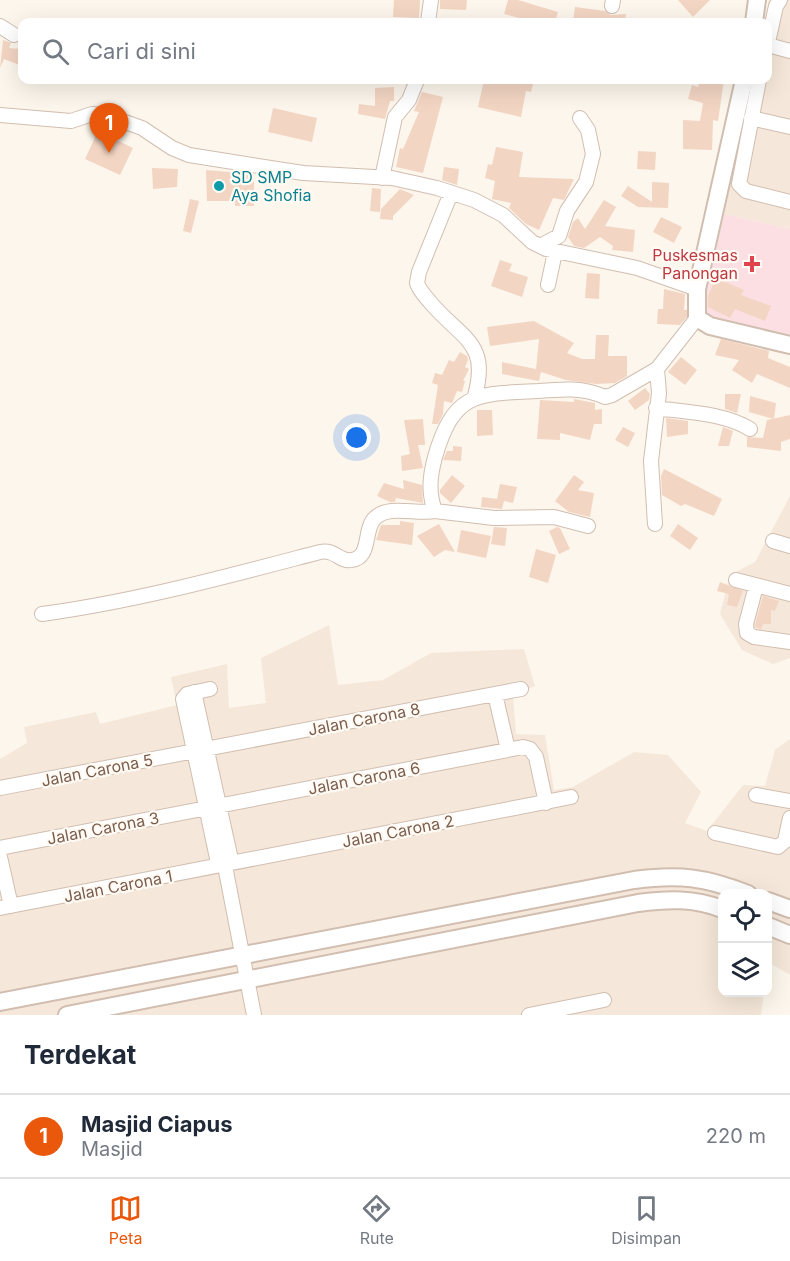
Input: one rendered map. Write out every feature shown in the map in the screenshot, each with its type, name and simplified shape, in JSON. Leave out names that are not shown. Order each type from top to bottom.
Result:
[{"type":"street","points":[[429,18],[431,0]]},
{"type":"street","points":[[755,18],[757,0]]},
{"type":"street","points":[[772,25],[776,6],[780,0]]},
{"type":"street","points":[[0,26],[14,35]]},
{"type":"street","points":[[772,45],[790,51]]},
{"type":"street","points":[[382,178],[395,117],[409,100],[415,84]]},
{"type":"street","points":[[435,511],[430,483],[441,437],[456,411],[474,399],[498,391],[561,388],[605,397],[622,391],[657,369],[697,318],[697,290],[743,84]]},
{"type":"street","points":[[758,84],[739,184],[746,191],[790,202]]},
{"type":"street","points":[[0,115],[71,121],[93,114],[108,116],[149,131],[172,148],[189,155],[303,172],[407,181],[451,193],[503,215],[540,246],[555,252],[637,268],[697,290]]},
{"type":"street","points":[[540,246],[559,236],[567,211],[582,189],[590,171],[591,141],[580,118]]},
{"type":"street","points":[[751,118],[790,127]]},
{"type":"street","points":[[451,193],[418,272],[417,282],[434,307],[477,352],[481,368],[474,399]]},
{"type":"street","points":[[548,285],[555,252]]},
{"type":"street","points":[[697,318],[710,327],[790,345]]},
{"type":"street","points":[[655,524],[651,484],[659,393],[657,369]]},
{"type":"street","points":[[656,408],[704,414],[741,424],[750,429]]},
{"type":"street","points":[[42,615],[151,596],[320,552],[333,552],[350,561],[363,552],[369,524],[378,515],[387,512],[435,511],[494,518],[554,517],[588,526]]},
{"type":"street","points":[[773,541],[790,546]]},
{"type":"street","points":[[736,580],[790,594]]},
{"type":"street","points":[[756,586],[746,624],[747,633],[754,637],[790,642]]},
{"type":"street","points":[[210,689],[187,694],[183,699],[200,750],[213,808],[217,858],[225,866],[254,1015]]},
{"type":"street","name":"Jalan Carona 8","points":[[200,750],[521,689]]},
{"type":"street","points":[[495,694],[508,750],[530,748],[536,757],[546,803]]},
{"type":"street","name":"Jalan Carona 5","points":[[0,788],[200,750]]},
{"type":"street","name":"Jalan Carona 6","points":[[213,808],[508,750]]},
{"type":"street","points":[[756,795],[790,801]]},
{"type":"street","name":"Jalan Carona 2","points":[[225,866],[571,797]]},
{"type":"street","name":"Jalan Carona 3","points":[[0,848],[213,808]]},
{"type":"street","points":[[715,833],[778,847],[785,841],[790,818]]},
{"type":"street","points":[[0,857],[5,907]]},
{"type":"street","name":"Jalan Carona 1","points":[[5,907],[225,866]]},
{"type":"street","points":[[0,1002],[244,957],[634,880],[670,876],[700,878],[733,889]]},
{"type":"street","points":[[67,1015],[638,903],[670,899],[696,901],[718,908]]},
{"type":"street","points":[[772,902],[790,909]]},
{"type":"street","points":[[772,927],[790,934]]},
{"type":"street","points":[[529,1015],[604,1000]]},
{"type":"shaded area","points":[[769,0],[790,0],[790,229],[724,214],[752,84],[772,84],[772,18],[766,18]]},
{"type":"shaded area","name":"Puskesmas Panongan","points":[[724,214],[790,229],[790,338],[710,320],[705,311],[705,298]]},
{"type":"shaded area","points":[[790,496],[790,658],[773,664],[742,650],[720,614],[730,575],[755,562]]},
{"type":"shaded area","points":[[329,625],[338,685],[383,680],[431,653],[524,649],[535,686],[513,695],[516,734],[545,735],[554,790],[573,787],[634,752],[668,755],[701,792],[685,823],[707,831],[743,785],[765,786],[775,750],[790,739],[790,975],[772,964],[772,889],[718,889],[718,997],[763,997],[761,1015],[0,1015],[0,759],[27,743],[24,727],[96,712],[100,724],[177,705],[171,677],[227,664],[229,708],[266,703],[261,658]]},
{"type":"building","points":[[394,0],[420,0],[419,18],[393,17]]},
{"type":"building","points":[[440,0],[467,0],[466,10],[440,9]]},
{"type":"building","points":[[508,0],[518,0],[558,12],[556,18],[519,18],[504,14]]},
{"type":"building","points":[[678,0],[710,0],[693,17]]},
{"type":"building","points":[[575,7],[605,11],[611,15],[626,14],[626,18],[574,18]]},
{"type":"building","points":[[3,40],[11,43],[9,48],[18,49],[18,64],[4,59],[0,68]]},
{"type":"building","points":[[483,84],[533,84],[531,92],[526,91],[521,117],[478,107]]},
{"type":"building","points":[[699,84],[723,84],[718,121],[713,120],[712,150],[683,149],[683,120],[700,121],[703,103],[688,99],[692,85],[698,87]]},
{"type":"building","points":[[394,87],[394,101],[390,101],[385,119],[358,114],[359,104],[375,106],[375,88]]},
{"type":"building","points":[[422,92],[443,97],[423,173],[396,167],[400,148],[403,149],[419,112],[414,111]]},
{"type":"building","points":[[273,108],[317,118],[312,142],[268,132]]},
{"type":"building","points":[[98,131],[133,148],[120,175],[85,159]]},
{"type":"building","points":[[496,147],[523,152],[519,177],[574,179],[564,200],[553,198],[539,230],[526,224],[509,208],[511,203],[492,199],[495,181],[485,178],[488,164],[492,165]]},
{"type":"building","points":[[638,151],[656,152],[655,170],[637,169]]},
{"type":"building","points":[[444,167],[459,169],[457,185],[442,180]]},
{"type":"building","points":[[152,168],[178,169],[177,187],[153,189]]},
{"type":"building","points":[[206,170],[254,174],[254,206],[235,206],[235,201],[207,201]]},
{"type":"building","points":[[652,182],[669,183],[668,208],[638,207],[621,196],[628,186],[652,202]]},
{"type":"building","points":[[372,188],[381,189],[380,212],[370,211]]},
{"type":"building","points":[[400,189],[414,195],[393,216],[393,220],[380,219],[381,209]]},
{"type":"building","points":[[190,199],[199,201],[191,233],[183,231]]},
{"type":"building","points":[[604,200],[616,207],[605,226],[635,230],[633,252],[612,250],[613,246],[600,237],[584,248],[574,246],[568,237],[573,222],[578,218],[585,229]]},
{"type":"building","points":[[661,217],[682,227],[674,243],[653,232]]},
{"type":"building","points":[[500,260],[512,264],[509,271],[528,277],[522,297],[491,286]]},
{"type":"building","points":[[587,273],[600,274],[599,299],[585,298]]},
{"type":"building","points":[[716,278],[744,290],[741,295],[771,306],[765,321],[735,309],[730,318],[708,307],[708,296]]},
{"type":"building","points":[[664,289],[685,294],[684,310],[687,310],[687,317],[680,325],[657,324],[658,309],[663,309]]},
{"type":"building","points":[[534,321],[574,343],[567,353],[582,359],[595,359],[596,335],[609,335],[608,356],[627,356],[627,376],[615,383],[596,384],[566,380],[541,372],[539,381],[502,374],[502,362],[536,369],[539,339],[490,346],[487,327]]},
{"type":"building","points":[[721,339],[769,351],[768,358],[790,367],[790,388],[757,374],[752,383],[732,370],[739,360],[715,355]]},
{"type":"building","points":[[460,352],[467,356],[465,367],[469,369],[463,381],[465,381],[462,392],[457,391],[452,403],[444,401],[443,414],[438,424],[432,424],[438,385],[432,383],[435,373],[442,375],[449,360],[454,362]]},
{"type":"building","points":[[681,357],[697,370],[685,385],[668,372]]},
{"type":"building","points":[[645,388],[650,394],[649,400],[635,410],[628,401]]},
{"type":"building","points":[[725,394],[741,394],[737,413],[725,409]]},
{"type":"building","points":[[750,396],[776,403],[774,419],[749,412]]},
{"type":"building","points":[[574,399],[595,403],[595,410],[602,409],[602,424],[594,424],[590,440],[560,433],[560,440],[537,439],[540,400],[574,402]]},
{"type":"building","points":[[477,410],[492,410],[493,435],[477,436]]},
{"type":"building","points":[[790,415],[790,439],[781,442],[781,451],[747,447],[747,437],[763,438],[767,420]]},
{"type":"building","points":[[666,418],[688,421],[688,434],[667,437]]},
{"type":"building","points":[[423,419],[425,445],[418,445],[423,468],[402,471],[401,456],[410,454],[404,420]]},
{"type":"building","points":[[623,427],[635,433],[628,447],[615,440]]},
{"type":"building","points":[[723,427],[733,431],[729,446],[718,446]]},
{"type":"building","points":[[453,446],[462,447],[461,461],[443,460],[447,451],[453,451]]},
{"type":"building","points":[[664,469],[722,499],[714,516],[685,504],[681,506],[662,495],[661,476]]},
{"type":"building","points":[[452,475],[465,486],[451,503],[440,493],[440,490]]},
{"type":"building","points":[[574,475],[584,482],[578,490],[594,493],[590,517],[569,512],[555,501]]},
{"type":"building","points":[[403,480],[422,485],[423,503],[396,498],[395,502],[390,502],[377,496],[384,483],[404,489]]},
{"type":"building","points":[[500,484],[517,487],[513,503],[504,501],[502,509],[481,507],[482,497],[497,499]]},
{"type":"building","points":[[400,521],[414,523],[412,545],[376,540],[381,525],[400,525]]},
{"type":"building","points":[[439,524],[455,552],[445,550],[434,557],[417,536]]},
{"type":"building","points":[[678,524],[698,538],[690,550],[670,536]]},
{"type":"building","points":[[494,527],[507,528],[505,546],[491,544]]},
{"type":"building","points":[[560,528],[570,549],[559,554],[549,531]]},
{"type":"building","points":[[461,530],[491,536],[486,558],[457,552]]},
{"type":"building","points":[[536,549],[556,555],[548,583],[529,577]]},
{"type":"building","points":[[720,582],[743,591],[737,607],[727,605],[729,594],[717,591]]},
{"type":"building","points":[[763,596],[779,601],[775,611],[771,610],[771,624],[763,624],[761,629],[755,625]]},
{"type":"place","name":"Masjid Ciapus","points":[[109,153]]},
{"type":"place","name":"SD SMP Aya Shofia","points":[[219,186]]},
{"type":"place","name":"Puskesmas Panongan","points":[[752,264]]}]
